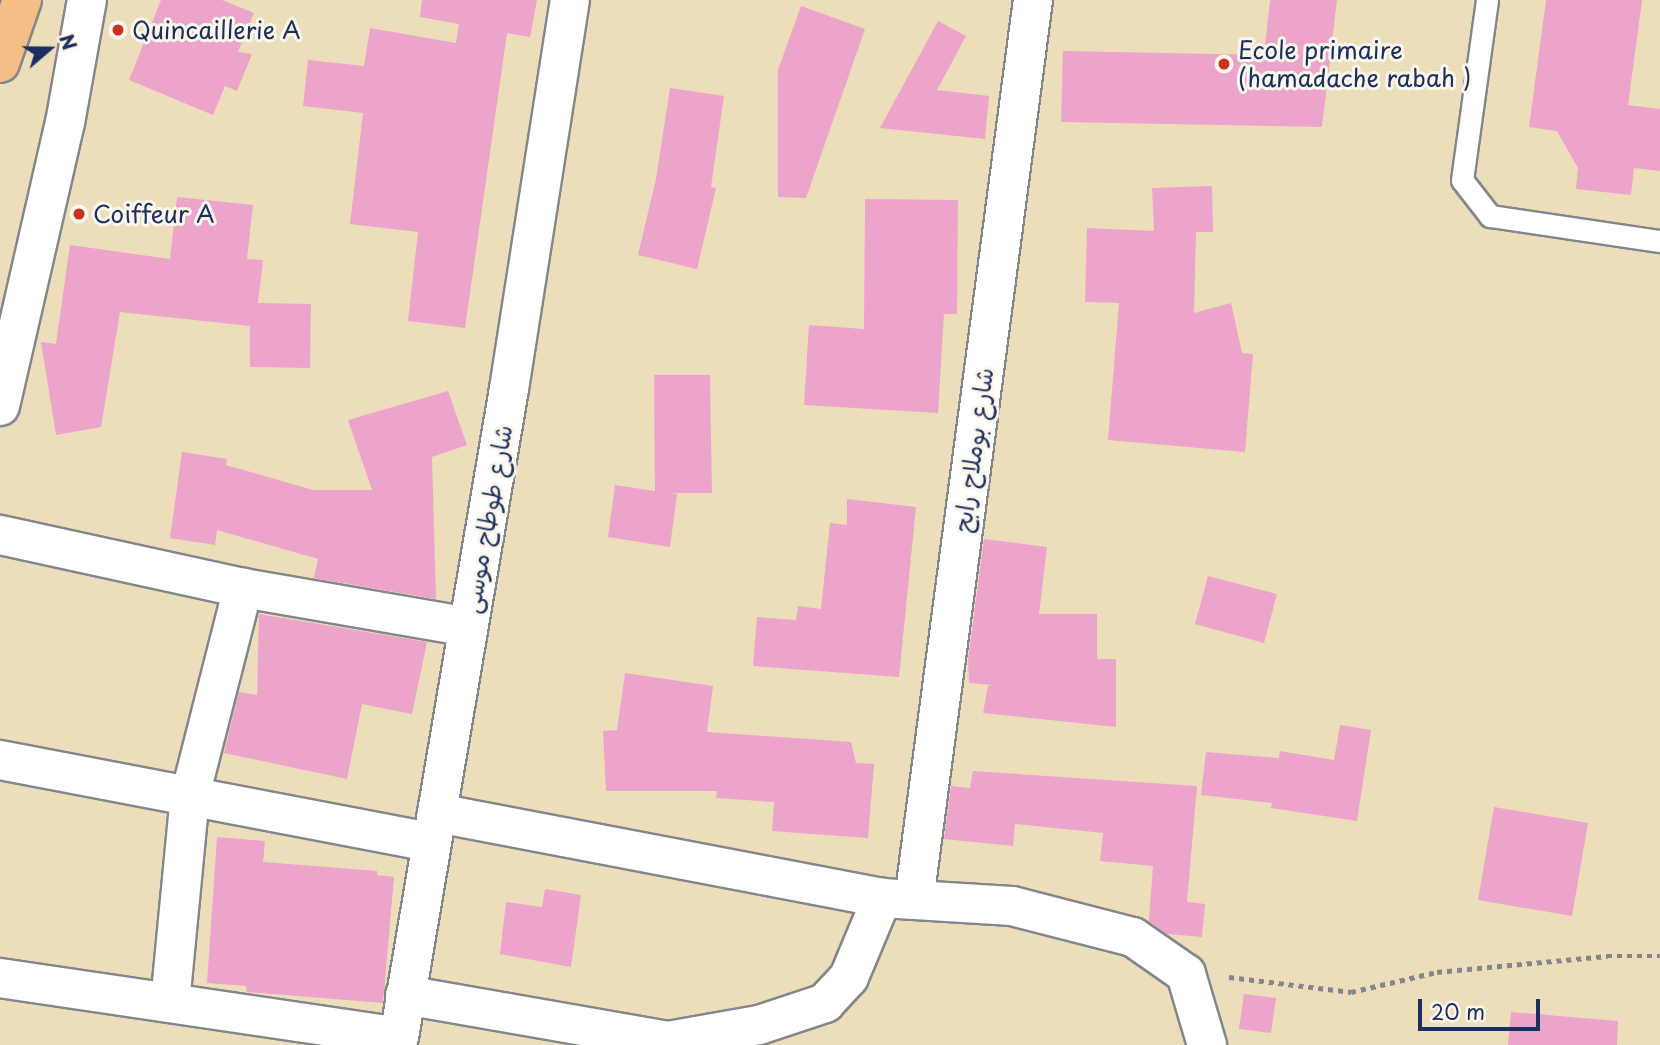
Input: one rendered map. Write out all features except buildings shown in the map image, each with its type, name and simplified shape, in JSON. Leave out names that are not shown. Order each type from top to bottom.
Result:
[{"type":"main road","points":[[0,64],[22,0]]},
{"type":"street","points":[[0,406],[65,123],[87,0]]},
{"type":"street","name":"شارع طوطاح موسى","points":[[170,1003],[399,1037],[570,0]]},
{"type":"street","name":"شارع بوملاح رابح","points":[[405,995],[668,1041],[759,1025],[825,1003],[849,977],[898,899],[1033,0]]},
{"type":"street","points":[[0,536],[243,588],[468,627]]},
{"type":"street","points":[[0,978],[170,1003],[190,796],[243,588]]},
{"type":"street","points":[[0,760],[190,796],[434,828],[898,899],[1012,906],[1133,937],[1186,974],[1207,1045]]},
{"type":"lane","points":[[1487,0],[1462,180],[1490,216],[1660,241]]},
{"type":"path","points":[[1186,974],[1350,992],[1437,971],[1607,956],[1660,956]]},
{"type":"place","name":"Quincaillerie A","points":[[118,30]]},
{"type":"place","name":"Ecole primaire (hamadache rabah )","points":[[1224,64]]},
{"type":"place","name":"Coiffeur A","points":[[79,214]]}]
